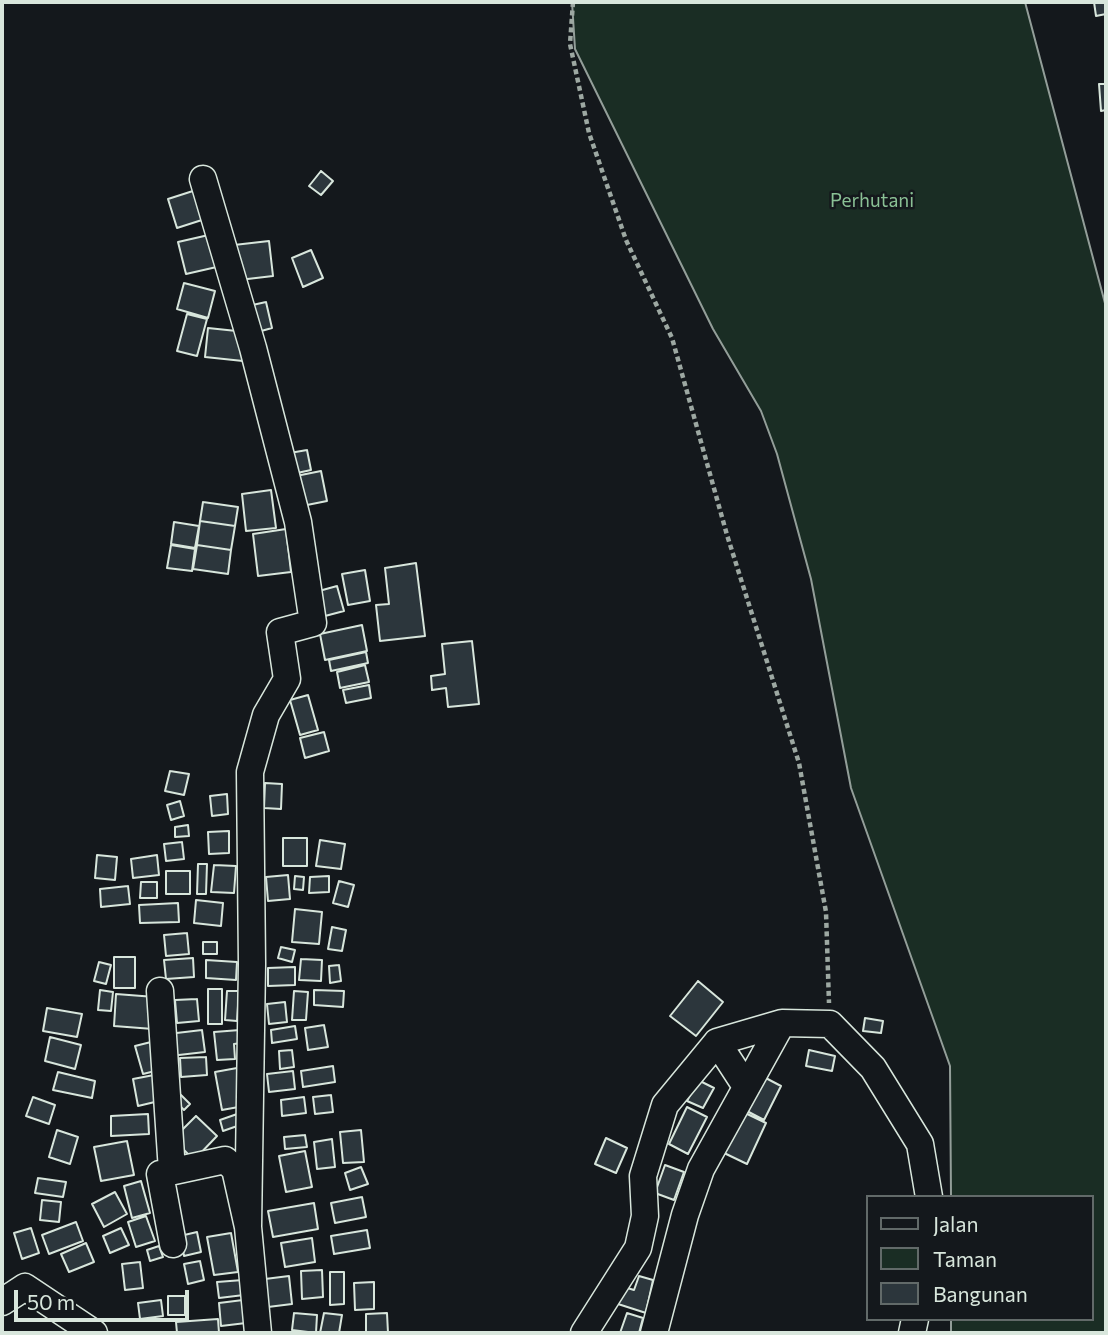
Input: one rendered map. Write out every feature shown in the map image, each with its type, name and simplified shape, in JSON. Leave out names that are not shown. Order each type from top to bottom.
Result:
[{"type":"street","points":[[203,180],[253,348],[298,522],[313,623],[280,632],[287,679],[266,715],[250,772],[253,964],[248,1227],[258,1333]]},
{"type":"street","points":[[160,991],[172,1171]]},
{"type":"street","points":[[654,1333],[685,1215],[701,1169],[782,1023]]},
{"type":"street","points":[[584,1333],[638,1248],[645,1216],[643,1176],[665,1105],[717,1042],[782,1023],[830,1024],[873,1069],[920,1144],[929,1195]]},
{"type":"street","points":[[717,1042],[746,1085]]},
{"type":"street","points":[[173,1244],[160,1174],[172,1171],[225,1160],[234,1169],[248,1227]]},
{"type":"street","points":[[2,1303],[25,1287],[83,1330]]},
{"type":"path","points":[[573,2],[570,44],[589,133],[626,240],[672,338],[727,534],[799,763],[826,912],[830,1024]]},
{"type":"green space","name":"Perhutani","points":[[572,2],[1025,2],[1106,307],[1106,1333],[951,1333],[951,1321],[1094,1321],[1094,1195],[951,1195],[950,1066],[851,788],[811,579],[777,454],[761,411],[713,329],[575,49]]},
{"type":"building","points":[[1094,2],[1106,2],[1106,14],[1096,16]]},
{"type":"building","points":[[1099,84],[1106,84],[1106,110],[1101,111]]},
{"type":"building","points":[[321,171],[333,181],[321,195],[309,186]]},
{"type":"building","points":[[196,190],[205,219],[177,228],[168,199]]},
{"type":"building","points":[[213,234],[221,266],[186,274],[178,242]]},
{"type":"building","points":[[269,241],[273,276],[239,280],[234,245]]},
{"type":"building","points":[[311,250],[323,278],[303,287],[292,258]]},
{"type":"building","points":[[184,283],[215,291],[208,318],[177,309]]},
{"type":"building","points":[[266,302],[272,328],[254,333],[248,306]]},
{"type":"building","points":[[187,314],[207,319],[197,356],[177,351]]},
{"type":"building","points":[[208,328],[246,332],[243,361],[205,357]]},
{"type":"building","points":[[307,450],[311,470],[288,475],[284,454]]},
{"type":"building","points":[[321,471],[327,501],[297,507],[291,477]]},
{"type":"building","points":[[271,490],[276,528],[246,531],[242,494]]},
{"type":"building","points":[[203,502],[238,507],[235,526],[200,521]]},
{"type":"building","points":[[200,521],[235,526],[231,550],[197,545]]},
{"type":"building","points":[[174,522],[199,526],[195,548],[171,544]]},
{"type":"building","points":[[286,529],[291,572],[258,576],[253,534]]},
{"type":"building","points":[[171,545],[195,549],[192,571],[167,568]]},
{"type":"building","points":[[197,545],[231,550],[228,574],[193,569]]},
{"type":"building","points":[[416,563],[425,636],[380,641],[376,605],[389,604],[385,568]]},
{"type":"building","points":[[365,570],[370,601],[348,605],[342,574]]},
{"type":"building","points":[[337,586],[344,611],[325,616],[319,591]]},
{"type":"building","points":[[362,625],[367,651],[325,660],[320,634]]},
{"type":"building","points":[[472,641],[479,704],[448,707],[446,688],[432,690],[431,676],[445,674],[442,644]]},
{"type":"building","points":[[366,652],[368,663],[331,671],[329,660]]},
{"type":"building","points":[[365,665],[369,682],[340,688],[337,672]]},
{"type":"building","points":[[369,685],[371,698],[346,703],[343,690]]},
{"type":"building","points":[[308,695],[318,730],[300,735],[290,700]]},
{"type":"building","points":[[324,732],[329,751],[305,758],[300,738]]},
{"type":"building","points":[[170,771],[189,774],[184,795],[165,791]]},
{"type":"building","points":[[265,783],[282,784],[281,809],[264,808]]},
{"type":"building","points":[[227,794],[228,814],[212,816],[210,796]]},
{"type":"building","points":[[180,801],[184,816],[171,820],[167,805]]},
{"type":"building","points":[[188,825],[189,836],[175,837],[175,827]]},
{"type":"building","points":[[229,831],[229,853],[209,854],[208,832]]},
{"type":"building","points":[[283,838],[307,838],[307,866],[283,866]]},
{"type":"building","points":[[320,840],[345,844],[341,869],[316,866]]},
{"type":"building","points":[[182,842],[184,859],[166,861],[164,844]]},
{"type":"building","points":[[97,855],[117,857],[115,880],[95,878]]},
{"type":"building","points":[[157,855],[159,875],[133,878],[131,859]]},
{"type":"building","points":[[198,864],[207,864],[206,894],[197,894]]},
{"type":"building","points":[[214,865],[236,866],[234,893],[211,892]]},
{"type":"building","points":[[166,871],[190,871],[190,894],[166,894]]},
{"type":"building","points":[[288,875],[290,899],[268,901],[266,877]]},
{"type":"building","points":[[295,876],[304,877],[303,890],[294,889]]},
{"type":"building","points":[[329,876],[329,892],[309,893],[310,877]]},
{"type":"building","points":[[339,881],[354,885],[348,907],[333,903]]},
{"type":"building","points":[[141,882],[157,882],[157,898],[140,898]]},
{"type":"building","points":[[128,886],[130,904],[101,907],[100,889]]},
{"type":"building","points":[[196,900],[223,903],[221,926],[194,923]]},
{"type":"building","points":[[178,903],[179,922],[140,923],[139,905]]},
{"type":"building","points":[[295,909],[322,912],[319,944],[292,942]]},
{"type":"building","points":[[332,927],[346,930],[342,951],[328,949]]},
{"type":"building","points":[[187,933],[189,954],[166,956],[164,935]]},
{"type":"building","points":[[203,942],[217,942],[217,954],[203,954]]},
{"type":"building","points":[[281,947],[295,950],[292,962],[278,958]]},
{"type":"building","points":[[114,957],[135,957],[135,988],[114,988]]},
{"type":"building","points":[[193,958],[194,977],[166,979],[164,960]]},
{"type":"building","points":[[301,959],[322,960],[321,981],[299,980]]},
{"type":"building","points":[[206,960],[237,962],[236,980],[206,978]]},
{"type":"building","points":[[99,962],[111,965],[106,984],[94,981]]},
{"type":"building","points":[[339,965],[341,981],[330,983],[329,966]]},
{"type":"building","points":[[295,967],[295,985],[268,986],[268,968]]},
{"type":"building","points":[[698,981],[723,1002],[696,1036],[670,1016]]},
{"type":"building","points":[[208,989],[222,989],[222,1024],[208,1024]]},
{"type":"building","points":[[100,990],[113,992],[111,1011],[98,1010]]},
{"type":"building","points":[[314,990],[344,991],[343,1007],[314,1005]]},
{"type":"building","points":[[227,991],[239,991],[237,1021],[225,1020]]},
{"type":"building","points":[[294,991],[308,992],[306,1020],[292,1020]]},
{"type":"building","points":[[116,994],[155,997],[153,1029],[114,1026]]},
{"type":"building","points":[[197,999],[199,1021],[177,1023],[175,1000]]},
{"type":"building","points":[[285,1002],[287,1022],[269,1024],[267,1004]]},
{"type":"building","points":[[47,1008],[82,1014],[77,1037],[43,1031]]},
{"type":"building","points":[[865,1018],[883,1021],[881,1033],[863,1031]]},
{"type":"building","points":[[324,1025],[328,1047],[308,1050],[305,1028]]},
{"type":"building","points":[[295,1026],[297,1039],[272,1043],[271,1030]]},
{"type":"building","points":[[202,1030],[205,1052],[170,1056],[168,1034]]},
{"type":"building","points":[[240,1030],[241,1043],[234,1044],[235,1059],[217,1060],[214,1032]]},
{"type":"building","points":[[50,1037],[81,1045],[75,1069],[45,1061]]},
{"type":"building","points":[[151,1042],[159,1070],[143,1074],[135,1046]]},
{"type":"building","points":[[292,1050],[294,1067],[280,1069],[279,1051]]},
{"type":"building","points":[[809,1050],[835,1056],[832,1071],[806,1066]]},
{"type":"building","points":[[206,1057],[207,1075],[181,1077],[180,1058]]},
{"type":"building","points":[[333,1066],[335,1082],[303,1087],[301,1071]]},
{"type":"building","points":[[237,1068],[244,1106],[222,1110],[215,1072]]},
{"type":"building","points":[[293,1071],[295,1089],[269,1092],[267,1074]]},
{"type":"building","points":[[58,1072],[95,1081],[92,1098],[53,1090]]},
{"type":"building","points":[[154,1075],[159,1101],[138,1106],[133,1079]]},
{"type":"building","points":[[760,1075],[781,1086],[764,1120],[743,1109]]},
{"type":"building","points":[[698,1080],[714,1088],[703,1108],[687,1101]]},
{"type":"building","points":[[181,1095],[190,1104],[184,1110],[175,1101]]},
{"type":"building","points":[[331,1095],[333,1112],[315,1114],[313,1097]]},
{"type":"building","points":[[33,1097],[55,1105],[49,1124],[26,1116]]},
{"type":"building","points":[[304,1097],[306,1113],[282,1116],[281,1100]]},
{"type":"building","points":[[687,1107],[707,1117],[688,1154],[669,1144]]},
{"type":"building","points":[[741,1111],[766,1123],[747,1164],[722,1152]]},
{"type":"building","points":[[240,1113],[243,1124],[223,1131],[220,1120]]},
{"type":"building","points":[[148,1114],[149,1134],[111,1136],[111,1116]]},
{"type":"building","points":[[196,1116],[217,1136],[194,1160],[173,1139]]},
{"type":"building","points":[[57,1130],[78,1137],[70,1164],[49,1157]]},
{"type":"building","points":[[361,1130],[364,1162],[343,1163],[340,1132]]},
{"type":"building","points":[[305,1135],[307,1147],[285,1149],[284,1137]]},
{"type":"building","points":[[606,1138],[627,1148],[616,1173],[595,1164]]},
{"type":"building","points":[[332,1139],[335,1167],[317,1169],[314,1142]]},
{"type":"building","points":[[127,1141],[134,1175],[101,1181],[94,1147]]},
{"type":"building","points":[[305,1151],[312,1187],[286,1192],[279,1156]]},
{"type":"building","points":[[665,1165],[684,1172],[674,1200],[655,1193]]},
{"type":"building","points":[[361,1167],[368,1184],[350,1190],[345,1173]]},
{"type":"building","points":[[38,1178],[66,1182],[63,1197],[35,1193]]},
{"type":"building","points":[[141,1181],[150,1213],[132,1218],[124,1186]]},
{"type":"building","points":[[115,1192],[127,1214],[104,1227],[92,1204]]},
{"type":"building","points":[[362,1197],[366,1217],[335,1223],[331,1203]]},
{"type":"building","points":[[42,1200],[61,1202],[59,1222],[40,1220]]},
{"type":"building","points":[[314,1203],[318,1229],[273,1237],[268,1211]]},
{"type":"building","points":[[146,1216],[155,1241],[136,1247],[128,1222]]},
{"type":"building","points":[[76,1222],[83,1241],[49,1254],[42,1235]]},
{"type":"building","points":[[31,1228],[39,1253],[22,1259],[14,1233]]},
{"type":"building","points":[[121,1228],[129,1245],[110,1253],[103,1236]]},
{"type":"building","points":[[367,1230],[370,1248],[334,1254],[331,1236]]},
{"type":"building","points":[[197,1232],[201,1252],[184,1256],[180,1236]]},
{"type":"building","points":[[231,1233],[238,1272],[214,1275],[207,1237]]},
{"type":"building","points":[[312,1238],[315,1262],[285,1267],[281,1243]]},
{"type":"building","points":[[86,1243],[94,1262],[69,1272],[61,1254]]},
{"type":"building","points":[[159,1246],[163,1257],[150,1261],[147,1250]]},
{"type":"building","points":[[200,1261],[204,1280],[188,1284],[184,1264]]},
{"type":"building","points":[[140,1262],[143,1288],[125,1290],[122,1264]]},
{"type":"building","points":[[322,1270],[323,1297],[302,1299],[301,1271]]},
{"type":"building","points":[[330,1272],[344,1272],[344,1304],[330,1305]]},
{"type":"building","points":[[289,1276],[292,1304],[268,1307],[265,1279]]},
{"type":"building","points":[[639,1276],[653,1280],[646,1313],[618,1304],[624,1287],[634,1290]]},
{"type":"building","points":[[243,1280],[244,1295],[219,1298],[217,1282]]},
{"type":"building","points":[[374,1282],[374,1309],[355,1310],[354,1283]]},
{"type":"building","points":[[168,1296],[185,1296],[185,1315],[168,1315]]},
{"type":"building","points":[[161,1300],[163,1316],[140,1319],[138,1303]]},
{"type":"building","points":[[243,1300],[246,1323],[221,1326],[219,1303]]},
{"type":"building","points":[[294,1313],[317,1315],[316,1333],[292,1330]]},
{"type":"building","points":[[324,1313],[342,1315],[339,1333],[320,1333]]},
{"type":"building","points":[[387,1313],[388,1333],[366,1333],[366,1314]]},
{"type":"building","points":[[627,1313],[643,1318],[639,1333],[620,1333]]},
{"type":"building","points":[[218,1319],[219,1333],[177,1333],[176,1322]]}]
